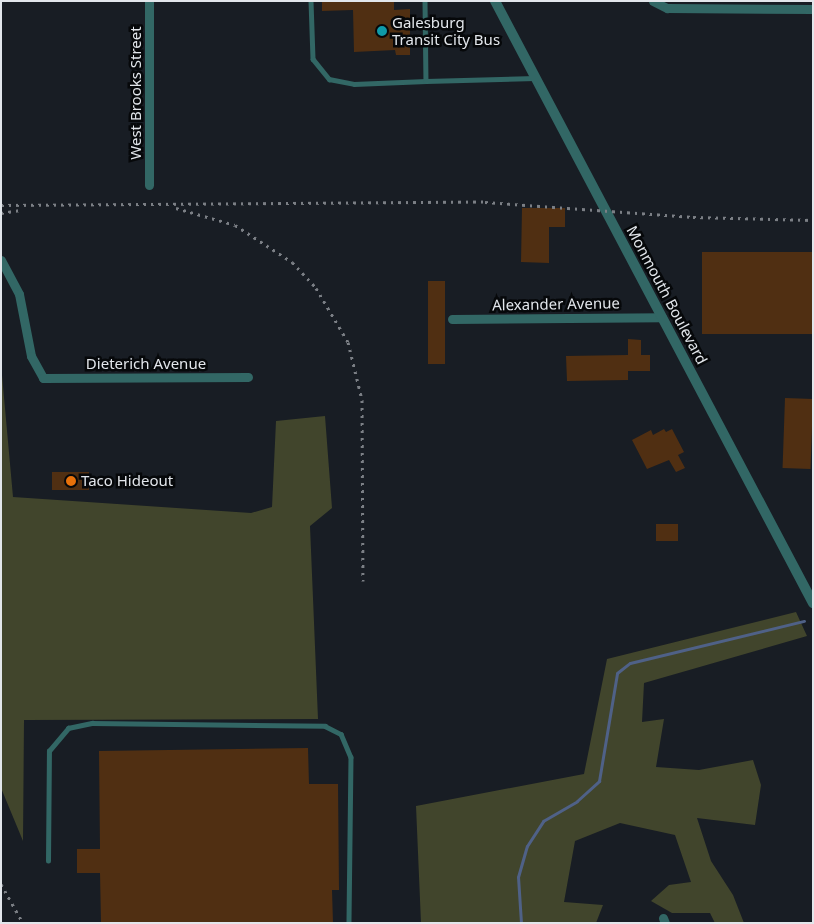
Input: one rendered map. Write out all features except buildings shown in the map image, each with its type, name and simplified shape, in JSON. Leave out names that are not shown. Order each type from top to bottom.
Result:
[{"type":"street","name":"West Brooks Street","points":[[149,1],[149,185]]},
{"type":"street","name":"Monmouth Boulevard","points":[[495,1],[813,603]]},
{"type":"street","points":[[653,1],[667,8],[813,9]]},
{"type":"street","name":"Dieterich Avenue","points":[[1,260],[19,294],[31,356],[43,378],[248,377]]},
{"type":"street","name":"Alexander Avenue","points":[[452,320],[662,317]]},
{"type":"lane","points":[[311,1],[312,59],[329,79],[354,84],[536,78]]},
{"type":"lane","points":[[425,1],[426,81]]},
{"type":"lane","points":[[48,861],[49,751],[68,728],[92,723],[325,726],[341,734],[351,757],[350,923]]},
{"type":"green space","points":[[1,364],[13,497],[251,513],[272,507],[276,421],[325,416],[332,508],[310,526],[318,719],[24,720],[23,841],[1,788]]},
{"type":"green space","points":[[796,612],[807,636],[644,683],[642,722],[664,719],[656,767],[699,770],[753,760],[761,785],[755,825],[697,818],[711,861],[733,895],[744,923],[715,923],[710,913],[672,913],[651,901],[669,885],[691,882],[675,835],[620,823],[575,841],[564,902],[603,905],[596,923],[421,923],[416,806],[584,774],[607,659]]},
{"type":"waterway","points":[[521,923],[518,877],[527,846],[543,821],[577,801],[599,781],[617,673],[630,663],[804,621]]},
{"type":"railway","points":[[1,205],[485,202],[693,217],[813,220]]},
{"type":"railway","points":[[176,208],[235,225],[292,262],[316,288],[348,342],[362,400],[363,581]]},
{"type":"railway","points":[[1,213],[19,210]]},
{"type":"railway","points":[[1,884],[23,923]]},
{"type":"place","name":"Galesburg Transit City Bus","points":[[382,31]]},
{"type":"place","name":"Taco Hideout","points":[[71,481]]}]
